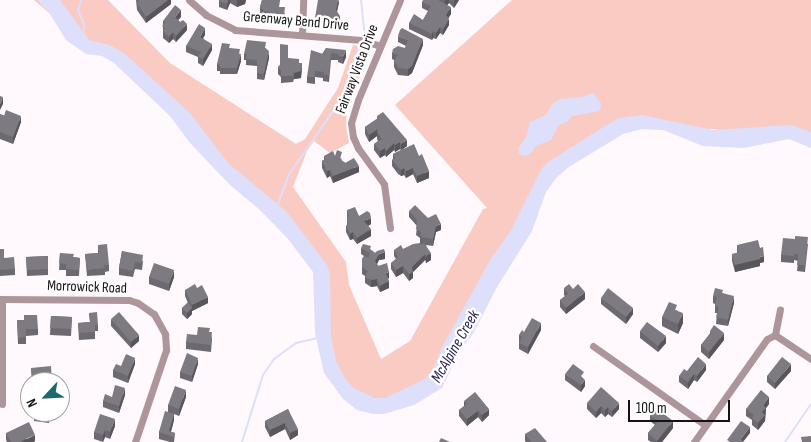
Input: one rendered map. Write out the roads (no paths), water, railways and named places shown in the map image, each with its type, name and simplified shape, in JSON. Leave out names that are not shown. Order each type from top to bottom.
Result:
[{"type":"street","name":"Greenway Bend Drive","points":[[189,0],[206,15],[235,30],[250,33],[362,40],[380,46]]},
{"type":"street","points":[[302,35],[303,0]]},
{"type":"street","name":"Fairway Vista Drive","points":[[390,228],[388,197],[382,178],[358,148],[351,130],[352,114],[400,0]]},
{"type":"street","points":[[1,299],[2,404]]},
{"type":"street","name":"Morrowick Road","points":[[1,299],[129,300],[138,303],[154,314],[165,334],[166,350],[135,442]]},
{"type":"street","points":[[775,335],[780,309]]},
{"type":"street","points":[[775,335],[811,359]]},
{"type":"street","points":[[694,442],[767,339],[775,335]]},
{"type":"street","points":[[593,346],[705,425]]},
{"type":"water","name":"McAlpine Creek","points":[[37,0],[60,0],[89,40],[110,45],[125,54],[190,113],[229,164],[287,212],[327,265],[330,274],[331,336],[336,361],[346,380],[354,388],[375,398],[385,398],[425,379],[434,367],[441,349],[490,260],[511,230],[542,168],[548,162],[610,123],[619,118],[642,115],[713,130],[791,125],[811,132],[811,148],[789,139],[743,148],[703,146],[663,130],[642,129],[623,134],[569,167],[557,177],[546,192],[532,231],[497,287],[473,334],[461,349],[442,388],[414,405],[384,414],[373,414],[357,410],[343,399],[324,373],[315,333],[313,272],[288,239],[260,210],[229,184],[190,143],[170,116],[114,63],[102,56],[86,54],[66,40],[48,11]]},
{"type":"water","points":[[593,93],[601,103],[600,111],[572,116],[567,122],[559,125],[551,140],[536,146],[526,156],[519,154],[518,148],[526,138],[530,122],[546,115],[552,104],[560,99],[582,97]]},
{"type":"waterway","points":[[81,0],[78,11],[84,24],[83,36]]},
{"type":"waterway","points":[[361,0],[364,30]]},
{"type":"waterway","points":[[278,204],[288,176],[342,98],[358,50]]},
{"type":"waterway","points":[[242,442],[263,375],[274,359],[296,343],[317,338]]},
{"type":"waterway","points":[[785,442],[811,404]]}]
